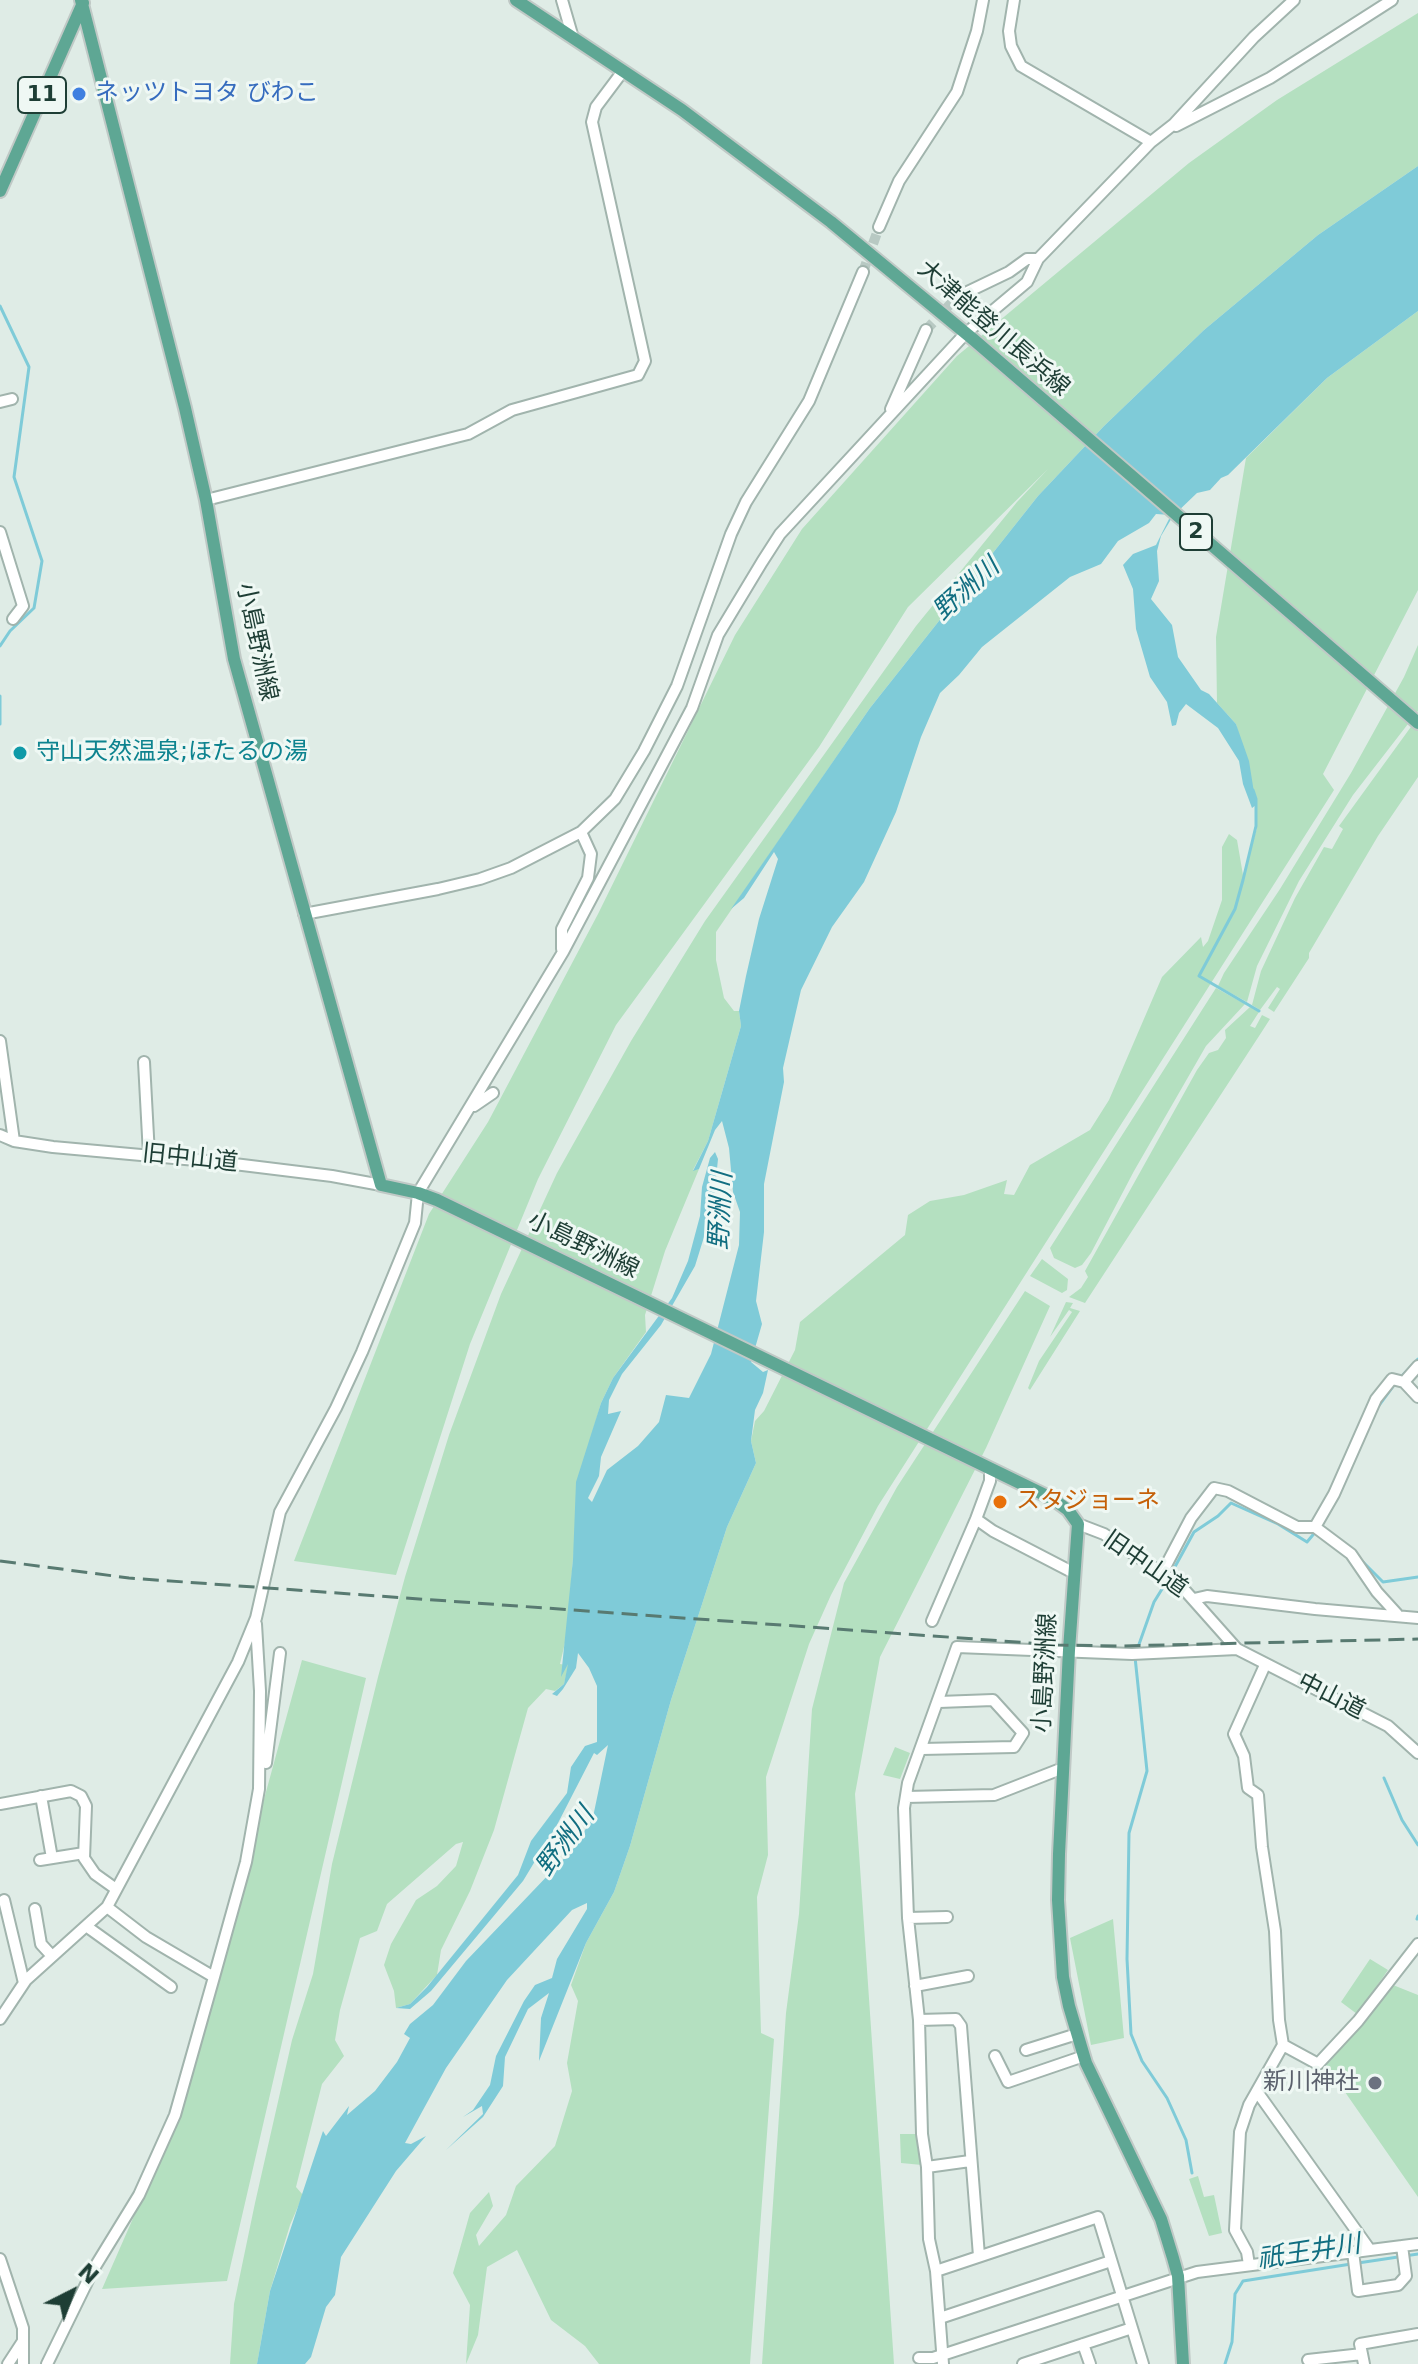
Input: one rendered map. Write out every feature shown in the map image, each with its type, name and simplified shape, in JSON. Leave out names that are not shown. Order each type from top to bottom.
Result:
[{"type":"main road","name":"大津能登川長浜線","points":[[516,0],[682,110],[831,222],[970,337],[1418,723]]},
{"type":"main road","name":"11","points":[[0,191],[82,2]]},
{"type":"main road","name":"小島野洲線","points":[[82,2],[185,408],[206,500],[234,659],[381,1185],[437,1200],[1053,1499],[1068,1510],[1078,1524],[1058,1900],[1060,1947],[1069,2006],[1084,2056],[1161,2219],[1178,2276],[1183,2364]]},
{"type":"street","points":[[562,0],[573,38]]},
{"type":"street","points":[[879,227],[899,181],[957,92],[977,31],[983,0]]},
{"type":"street","points":[[1014,0],[1009,31],[1011,46],[1021,66],[1151,142]]},
{"type":"street","points":[[1165,132],[1254,37],[1294,0]]},
{"type":"street","points":[[0,2019],[24,1983],[107,1907],[238,1662],[256,1618],[280,1512],[336,1408],[362,1352],[415,1223],[418,1193],[563,952],[692,708],[718,635],[780,534],[887,418],[1027,282],[1038,259],[1151,142],[1270,78],[1392,0]]},
{"type":"street","points":[[206,500],[468,434],[512,410],[638,375],[645,361],[592,122],[596,107],[623,71]]},
{"type":"street","points":[[957,297],[1009,272],[1027,259],[1038,259]]},
{"type":"street","points":[[304,914],[480,879],[534,858],[581,832],[615,799],[677,686],[731,534],[746,502],[809,401],[863,272]]},
{"type":"street","points":[[887,418],[926,330]]},
{"type":"street","points":[[0,402],[12,399]]},
{"type":"street","points":[[0,532],[5,571],[23,606],[13,619]]},
{"type":"street","points":[[563,952],[562,929],[588,878],[591,854],[581,832]]},
{"type":"street","points":[[0,1041],[14,1141]]},
{"type":"street","points":[[144,1062],[149,1155]]},
{"type":"street","points":[[469,1109],[493,1093]]},
{"type":"street","name":"旧中山道","points":[[0,1135],[14,1141],[332,1176],[381,1185]]},
{"type":"street","points":[[1404,1382],[1418,1366]]},
{"type":"street","points":[[1317,1529],[1376,1399],[1392,1379],[1404,1382],[1418,1397]]},
{"type":"street","points":[[932,1621],[990,1481],[986,1467]]},
{"type":"street","points":[[1167,1576],[1191,1518],[1214,1488],[1228,1491],[1297,1527],[1317,1529],[1351,1554],[1377,1592],[1400,1617],[1418,1618]]},
{"type":"street","points":[[976,1519],[1074,1573]]},
{"type":"street","name":"旧中山道","points":[[1078,1524],[1104,1534],[1167,1576],[1194,1599],[1237,1649]]},
{"type":"street","points":[[1194,1599],[1207,1596],[1315,1609],[1397,1614]]},
{"type":"street","points":[[47,2364],[93,2270],[139,2195],[175,2115],[214,1977],[246,1862],[259,1789],[260,1691],[256,1618]]},
{"type":"street","points":[[943,2359],[936,2271],[929,2239],[919,2020],[908,1918],[904,1808],[957,1647],[1135,1654],[1237,1649]]},
{"type":"street","name":"中山道","points":[[1237,1649],[1388,1726],[1418,1753]]},
{"type":"street","points":[[266,1773],[280,1653]]},
{"type":"street","points":[[1249,2265],[1247,2252],[1235,2230],[1240,2132],[1249,2105],[1283,2045],[1275,1931],[1262,1847],[1258,1795],[1248,1788],[1244,1756],[1234,1734],[1265,1665]]},
{"type":"street","points":[[922,1749],[1014,1747],[1023,1733],[993,1700],[939,1702]]},
{"type":"street","points":[[906,1797],[994,1795],[1064,1770]]},
{"type":"street","points":[[0,1804],[71,1791],[81,1796],[86,1806],[84,1858],[95,1874],[116,1889]]},
{"type":"street","points":[[41,1796],[52,1858]]},
{"type":"street","points":[[40,1860],[84,1853]]},
{"type":"street","points":[[4,1900],[24,1983]]},
{"type":"street","points":[[107,1907],[146,1937],[214,1977]]},
{"type":"street","points":[[35,1909],[41,1944],[52,1956]]},
{"type":"street","points":[[908,1918],[947,1917]]},
{"type":"street","points":[[86,1926],[171,1987]]},
{"type":"street","points":[[1283,2045],[1318,2064],[1359,2020],[1418,1944]]},
{"type":"street","points":[[915,1986],[968,1976]]},
{"type":"street","points":[[919,2020],[956,2019],[961,2026],[979,2256]]},
{"type":"street","points":[[1026,2050],[1077,2034]]},
{"type":"street","points":[[995,2056],[1008,2082],[1084,2056]]},
{"type":"street","points":[[1258,2093],[1370,2250]]},
{"type":"street","points":[[927,2167],[970,2161]]},
{"type":"street","points":[[936,2271],[1098,2217],[1143,2364]]},
{"type":"street","points":[[919,2358],[943,2359],[1178,2276],[1249,2265],[1354,2260],[1370,2250],[1402,2253],[1418,2244]]},
{"type":"street","points":[[1354,2260],[1358,2291],[1398,2285],[1406,2276],[1402,2253]]},
{"type":"street","points":[[0,2259],[23,2328],[23,2364]]},
{"type":"street","points":[[940,2318],[1111,2261]]},
{"type":"street","points":[[1023,2364],[1132,2328]]},
{"type":"street","points":[[1308,2360],[1363,2359],[1360,2344],[1418,2334]]},
{"type":"street","points":[[8,2364],[23,2341]]},
{"type":"street","points":[[1083,2344],[1090,2364]]},
{"type":"green space","points":[[1418,13],[1418,166],[1318,235],[1204,330],[1104,426],[1038,496],[870,708],[716,932],[716,960],[724,998],[734,1011],[739,1011],[741,1026],[708,1141],[693,1170],[699,1169],[665,1251],[645,1315],[646,1332],[613,1378],[601,1403],[590,1441],[573,1559],[567,1634],[560,1664],[569,1663],[564,1684],[555,1691],[546,1689],[528,1708],[494,1830],[470,1891],[441,1950],[437,1975],[410,2004],[396,2008],[394,1991],[384,1965],[391,1944],[416,1900],[437,1886],[456,1866],[463,1842],[456,1844],[387,1904],[377,1931],[360,1938],[335,2040],[344,2056],[322,2084],[296,2187],[303,2195],[290,2225],[270,2291],[257,2364],[230,2364],[234,2304],[255,2203],[292,2040],[313,1974],[332,1864],[378,1677],[449,1435],[501,1294],[557,1173],[631,1041],[705,921],[916,626],[1017,502],[1048,469],[908,607],[819,747],[616,1025],[538,1179],[470,1344],[396,1575],[294,1561],[429,1214],[488,1122],[598,914],[735,635],[802,529],[957,356],[1189,163],[1277,100]]},
{"type":"green space","points":[[1418,311],[1418,590],[1323,774],[1334,790],[878,1506],[809,1644],[766,1777],[768,1855],[757,1897],[761,2033],[774,2039],[750,2364],[599,2364],[585,2346],[551,2320],[517,2250],[487,2267],[478,2335],[466,2364],[470,2305],[453,2273],[470,2213],[489,2192],[493,2206],[476,2235],[479,2246],[506,2215],[516,2186],[555,2146],[572,2091],[567,2063],[578,2001],[571,1985],[586,1943],[614,1892],[630,1846],[671,1700],[727,1527],[756,1463],[751,1441],[755,1421],[764,1411],[795,1350],[800,1322],[905,1235],[908,1215],[930,1201],[964,1195],[1007,1180],[1004,1194],[1014,1195],[1030,1165],[1090,1130],[1109,1100],[1162,977],[1201,937],[1203,947],[1208,941],[1222,900],[1222,847],[1229,834],[1237,840],[1243,875],[1257,828],[1256,805],[1236,724],[1217,703],[1216,637],[1246,458],[1327,378]]},
{"type":"green space","points":[[1418,645],[1418,711],[1353,795],[1299,881],[1257,966],[1247,1002],[1218,986],[1224,973],[1351,773],[1404,677]]},
{"type":"green space","points":[[1413,724],[1418,728],[1418,777],[1378,836],[1309,953],[1309,958],[1274,1012],[1268,1008],[1280,989],[1277,987],[1260,1010],[1252,1005],[1261,971],[1295,898],[1324,847],[1332,849],[1343,829],[1339,826]]},
{"type":"green space","points":[[1216,988],[1245,1004],[1206,1046],[1082,1265],[1075,1268],[1054,1258],[1050,1248]]},
{"type":"green space","points":[[1250,1007],[1259,1012],[1250,1026],[1255,1028],[1262,1015],[1270,1019],[1085,1303],[1069,1297],[1081,1288],[1088,1277],[1085,1271],[1197,1070],[1209,1053],[1218,1050],[1226,1038],[1225,1030]]},
{"type":"green space","points":[[1042,1259],[1068,1279],[1067,1290],[1062,1293],[1030,1276]]},
{"type":"green space","points":[[1025,1291],[1050,1306],[986,1448],[880,1657],[855,1794],[894,2364],[762,2364],[786,2013],[799,1914],[812,1709],[844,1583],[897,1487]]},
{"type":"green space","points":[[1066,1302],[1073,1303],[1070,1308],[1080,1311],[1030,1390],[1028,1388],[1039,1361],[1072,1312],[1069,1310],[1050,1337]]},
{"type":"green space","points":[[302,1660],[366,1678],[227,2281],[102,2289],[177,2118]]},
{"type":"green space","points":[[895,1747],[910,1753],[900,1779],[883,1775]]},
{"type":"green space","points":[[1113,1919],[1124,2038],[1091,2045],[1070,1938]]},
{"type":"green space","name":"新川神社","points":[[1370,1959],[1388,1970],[1358,2013],[1393,1985],[1418,1995],[1418,2197],[1322,2059],[1357,2014],[1341,2002]]},
{"type":"green space","points":[[900,2134],[921,2134],[922,2165],[901,2163]]},
{"type":"green space","points":[[1198,2176],[1204,2197],[1214,2195],[1222,2233],[1209,2236],[1189,2179]]},
{"type":"water","name":"野洲川","points":[[1418,166],[1418,311],[1327,378],[1228,475],[1210,490],[1197,493],[1173,516],[1161,536],[1157,551],[1159,581],[1151,599],[1172,625],[1178,657],[1201,690],[1209,694],[1236,724],[1249,761],[1256,805],[1252,808],[1239,761],[1218,728],[1186,704],[1179,713],[1176,725],[1172,726],[1167,702],[1150,677],[1136,629],[1133,589],[1123,565],[1133,554],[1156,545],[1171,515],[1156,514],[1149,523],[1118,541],[1101,564],[1070,577],[982,647],[940,693],[921,737],[896,812],[864,882],[832,927],[801,990],[783,1068],[784,1082],[764,1184],[764,1232],[756,1301],[762,1324],[751,1362],[763,1372],[768,1370],[755,1410],[751,1441],[756,1463],[727,1527],[614,1892],[586,1943],[539,2061],[541,2018],[549,1993],[528,2009],[505,2057],[503,2086],[483,2117],[446,2150],[483,2114],[482,2106],[463,2117],[473,2110],[490,2085],[496,2056],[524,2001],[535,1985],[552,1978],[557,1959],[587,1909],[587,1903],[572,1910],[507,1980],[446,2068],[405,2143],[411,2144],[426,2136],[396,2171],[341,2257],[335,2295],[326,2307],[311,2357],[305,2364],[257,2364],[270,2291],[323,2131],[326,2136],[349,2106],[347,2115],[375,2091],[410,2038],[404,2034],[410,2024],[433,2005],[466,1961],[574,1848],[593,1817],[608,1745],[597,1755],[594,1753],[558,1823],[523,1881],[431,1991],[410,2009],[396,2008],[410,2004],[427,1987],[518,1875],[531,1841],[567,1793],[571,1767],[585,1746],[597,1742],[597,1686],[578,1653],[576,1668],[563,1689],[557,1696],[552,1694],[564,1684],[568,1664],[561,1677],[573,1559],[576,1482],[601,1403],[613,1378],[672,1298],[688,1261],[700,1216],[702,1187],[710,1158],[715,1152],[718,1159],[713,1208],[695,1266],[661,1325],[622,1374],[609,1400],[608,1414],[621,1411],[601,1457],[599,1476],[588,1498],[592,1502],[607,1470],[638,1446],[659,1422],[666,1395],[689,1398],[711,1354],[739,1245],[740,1212],[733,1192],[729,1148],[722,1121],[715,1130],[699,1169],[693,1171],[708,1141],[741,1026],[739,1011],[746,976],[759,919],[778,859],[774,852],[744,898],[731,909],[870,708],[1038,496],[1104,426],[1204,330],[1318,235]]},
{"type":"waterway","points":[[0,306],[29,367],[14,477],[42,561],[34,608],[10,631],[0,646]]},
{"type":"waterway","points":[[0,696],[0,724]]},
{"type":"waterway","points":[[1253,790],[1256,826],[1235,909],[1199,976],[1259,1011]]},
{"type":"waterway","points":[[1400,1378],[1418,1359]]},
{"type":"waterway","points":[[1377,1408],[1394,1385]]},
{"type":"waterway","points":[[1171,1574],[1194,1532],[1231,1503],[1278,1524],[1307,1542],[1317,1530]]},
{"type":"waterway","points":[[1360,1559],[1383,1582],[1418,1577]]},
{"type":"waterway","points":[[1137,1650],[1154,1602],[1167,1581]]},
{"type":"waterway","points":[[1135,1657],[1147,1771],[1129,1833],[1127,1959],[1131,2034],[1142,2061],[1167,2098],[1186,2140],[1192,2173]]},
{"type":"waterway","points":[[1384,1778],[1402,1820],[1418,1845]]},
{"type":"waterway","name":"祇王井川","points":[[1358,2263],[1418,2254]]},
{"type":"waterway","name":"祇王井川","points":[[1225,2364],[1232,2342],[1235,2294],[1243,2281],[1351,2264]]},
{"type":"tunnel","points":[[863,272],[879,227]]},
{"type":"tunnel","points":[[926,330],[957,297]]},
{"type":"railway","points":[[0,1561],[129,1578],[1058,1645],[1418,1639]]},
{"type":"place","name":"ネッツトヨタ びわこ","points":[[79,94]]},
{"type":"place","name":"守山天然温泉;ほたるの湯","points":[[20,753]]},
{"type":"place","name":"スタジョーネ","points":[[1000,1502]]},
{"type":"place","name":"新川神社","points":[[1375,2083]]}]
